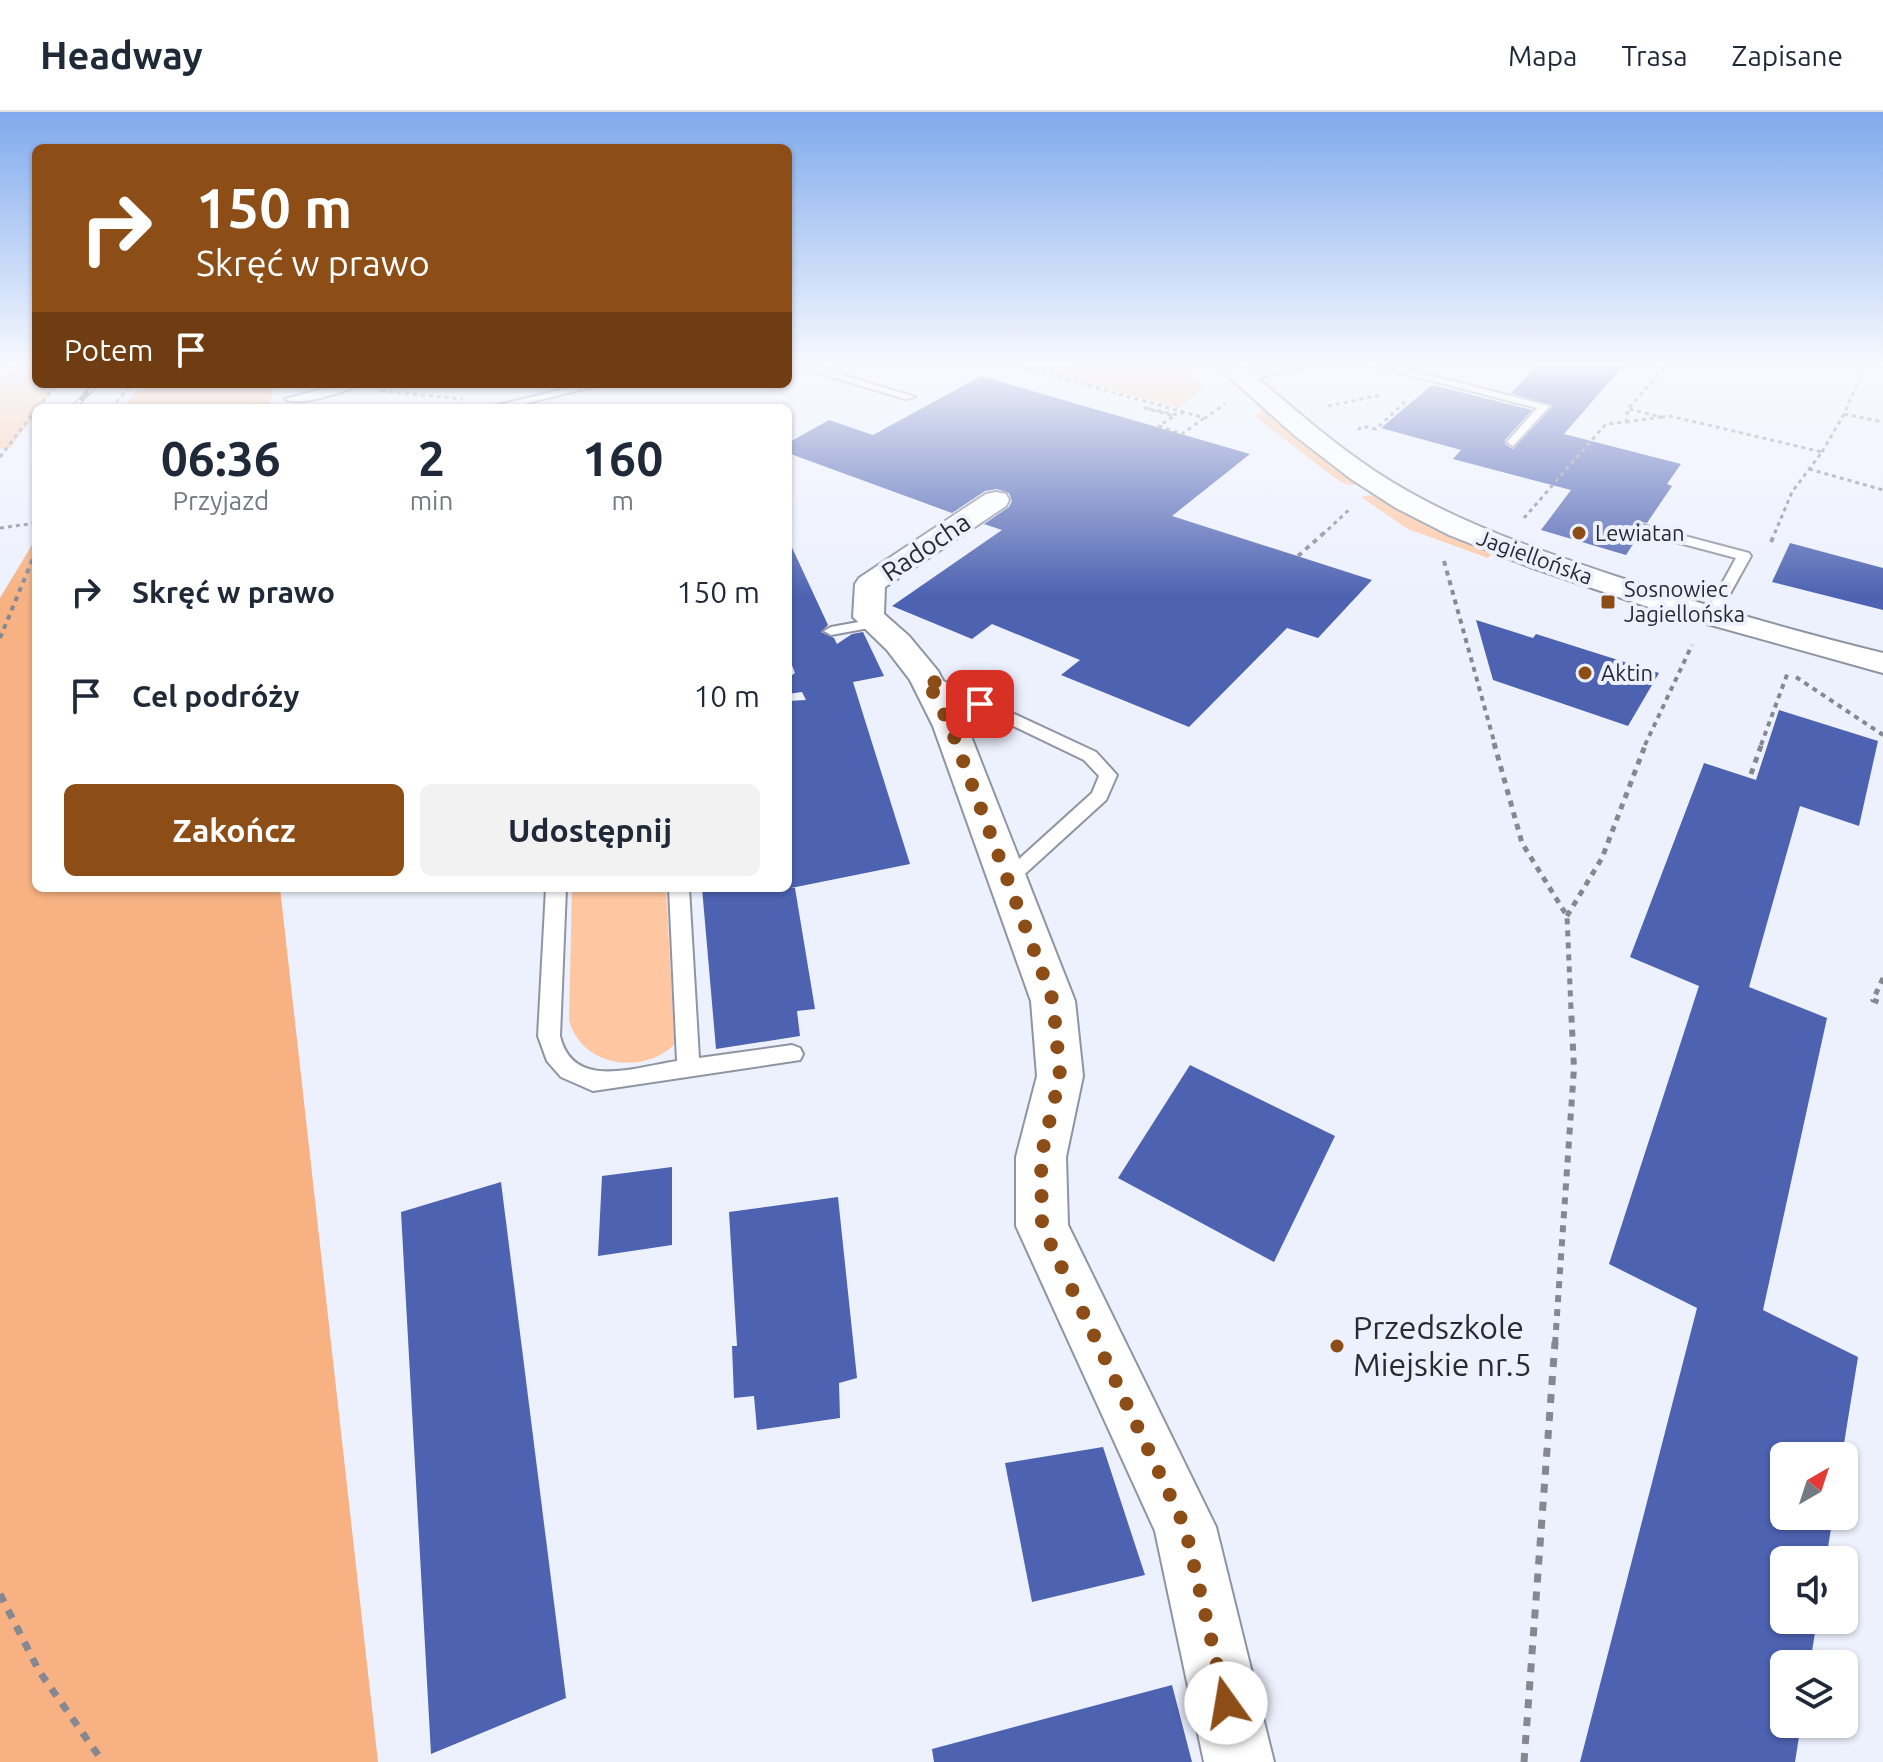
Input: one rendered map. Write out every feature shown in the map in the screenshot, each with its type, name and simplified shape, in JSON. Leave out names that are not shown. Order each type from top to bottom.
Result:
[{"type":"street","name":"Jagiellońska","points":[[1318,443],[1381,487],[1440,520],[1529,557],[1704,625],[1883,663]]},
{"type":"street","name":"Radocha","points":[[996,500],[870,584],[868,617],[853,627],[898,643],[926,678],[950,726],[1053,1001],[1060,1076],[1041,1157],[1042,1226],[1185,1527],[1239,1762]]},
{"type":"lane","points":[[1643,529],[1744,556],[1704,625]]},
{"type":"lane","points":[[926,678],[1090,756],[1108,775],[1100,796],[1009,877]]},
{"type":"lane","points":[[556,892],[549,1036],[553,1057],[568,1072],[593,1082],[792,1054]]},
{"type":"lane","points":[[679,892],[688,1068]]},
{"type":"path","points":[[1520,522],[1589,443]]},
{"type":"path","points":[[1784,443],[1822,452]]},
{"type":"path","points":[[1744,556],[1762,558],[1792,492],[1827,443]]},
{"type":"path","points":[[1809,469],[1883,490]]},
{"type":"path","points":[[1298,556],[1355,505]]},
{"type":"path","points":[[0,528],[32,524]]},
{"type":"path","points":[[1441,549],[1522,843],[1567,916],[1574,1068],[1529,1732],[1524,1762]]},
{"type":"path","points":[[0,638],[32,561]]},
{"type":"path","points":[[1567,916],[1602,858],[1644,748],[1704,625]]},
{"type":"path","points":[[1751,774],[1790,663]]},
{"type":"path","points":[[1788,672],[1883,735]]},
{"type":"path","points":[[1883,978],[1873,1000],[1883,1004]]},
{"type":"path","points":[[0,1594],[39,1671],[103,1762]]},
{"type":"shaded area","points":[[0,443],[14,443],[10,448],[0,449]]},
{"type":"shaded area","points":[[1289,443],[1304,443],[1356,485],[1345,484]]},
{"type":"shaded area","points":[[1371,495],[1492,553],[1488,558],[1408,529],[1361,497]]},
{"type":"shaded area","points":[[32,545],[32,892],[280,892],[378,1762],[0,1762],[0,598]]},
{"type":"shaded area","points":[[572,892],[666,892],[674,1045],[661,1055],[645,1061],[614,1061],[586,1048],[569,1020]]},
{"type":"building","points":[[792,443],[1212,443],[1250,454],[1172,516],[1372,580],[1318,638],[1287,628],[1189,727],[1061,675],[1080,660],[992,624],[972,639],[892,606],[1002,530],[984,524],[1009,507],[1012,501],[1009,493],[997,489],[985,491],[952,513],[792,454]]},
{"type":"building","points":[[1436,443],[1505,443],[1513,449],[1519,443],[1599,443],[1681,464],[1667,484],[1672,486],[1647,523],[1642,522],[1633,528],[1639,535],[1626,555],[1541,530],[1571,490],[1453,459],[1461,450]]},
{"type":"building","points":[[1790,543],[1883,568],[1883,610],[1772,582]]},
{"type":"building","points":[[792,548],[828,625],[821,632],[834,638],[837,644],[852,634],[863,632],[884,676],[853,682],[910,864],[792,888],[792,701],[806,700],[802,692],[792,693],[792,675],[795,673],[792,665]]},
{"type":"building","name":"Aktin","points":[[1476,620],[1533,638],[1536,634],[1659,673],[1628,726],[1493,680]]},
{"type":"building","points":[[1779,710],[1878,741],[1859,826],[1800,806],[1749,987],[1827,1018],[1763,1310],[1858,1357],[1844,1442],[1770,1442],[1770,1530],[1831,1530],[1828,1546],[1770,1546],[1770,1634],[1815,1634],[1812,1650],[1770,1650],[1770,1738],[1799,1738],[1795,1762],[1580,1762],[1697,1308],[1609,1264],[1699,986],[1630,957],[1704,763],[1756,780]]},
{"type":"building","points":[[795,888],[815,1009],[797,1011],[800,1036],[716,1049],[702,892],[792,892]]},
{"type":"building","points":[[1190,1065],[1335,1136],[1274,1262],[1118,1178]]},
{"type":"building","points":[[672,1167],[672,1245],[598,1256],[602,1176]]},
{"type":"building","points":[[501,1182],[566,1698],[431,1754],[401,1212]]},
{"type":"building","points":[[838,1197],[857,1378],[839,1383],[840,1418],[757,1430],[754,1396],[734,1398],[732,1346],[737,1346],[729,1212]]},
{"type":"building","points":[[1103,1447],[1145,1575],[1032,1602],[1005,1463]]},
{"type":"building","points":[[1172,1685],[1192,1762],[934,1762],[932,1749]]},
{"type":"place","name":"Lewiatan","points":[[1579,533]]},
{"type":"place","name":"Sosnowiec Jagiellońska","points":[[1608,602]]},
{"type":"place","name":"Aktin","points":[[1585,673]]},
{"type":"place","name":"Przedszkole Miejskie nr.5","points":[[1337,1346]]},
{"type":"route","points":[[980,704],[926,678],[950,726],[1053,1001],[1060,1076],[1041,1157],[1042,1226],[1185,1527],[1226,1703]]}]
